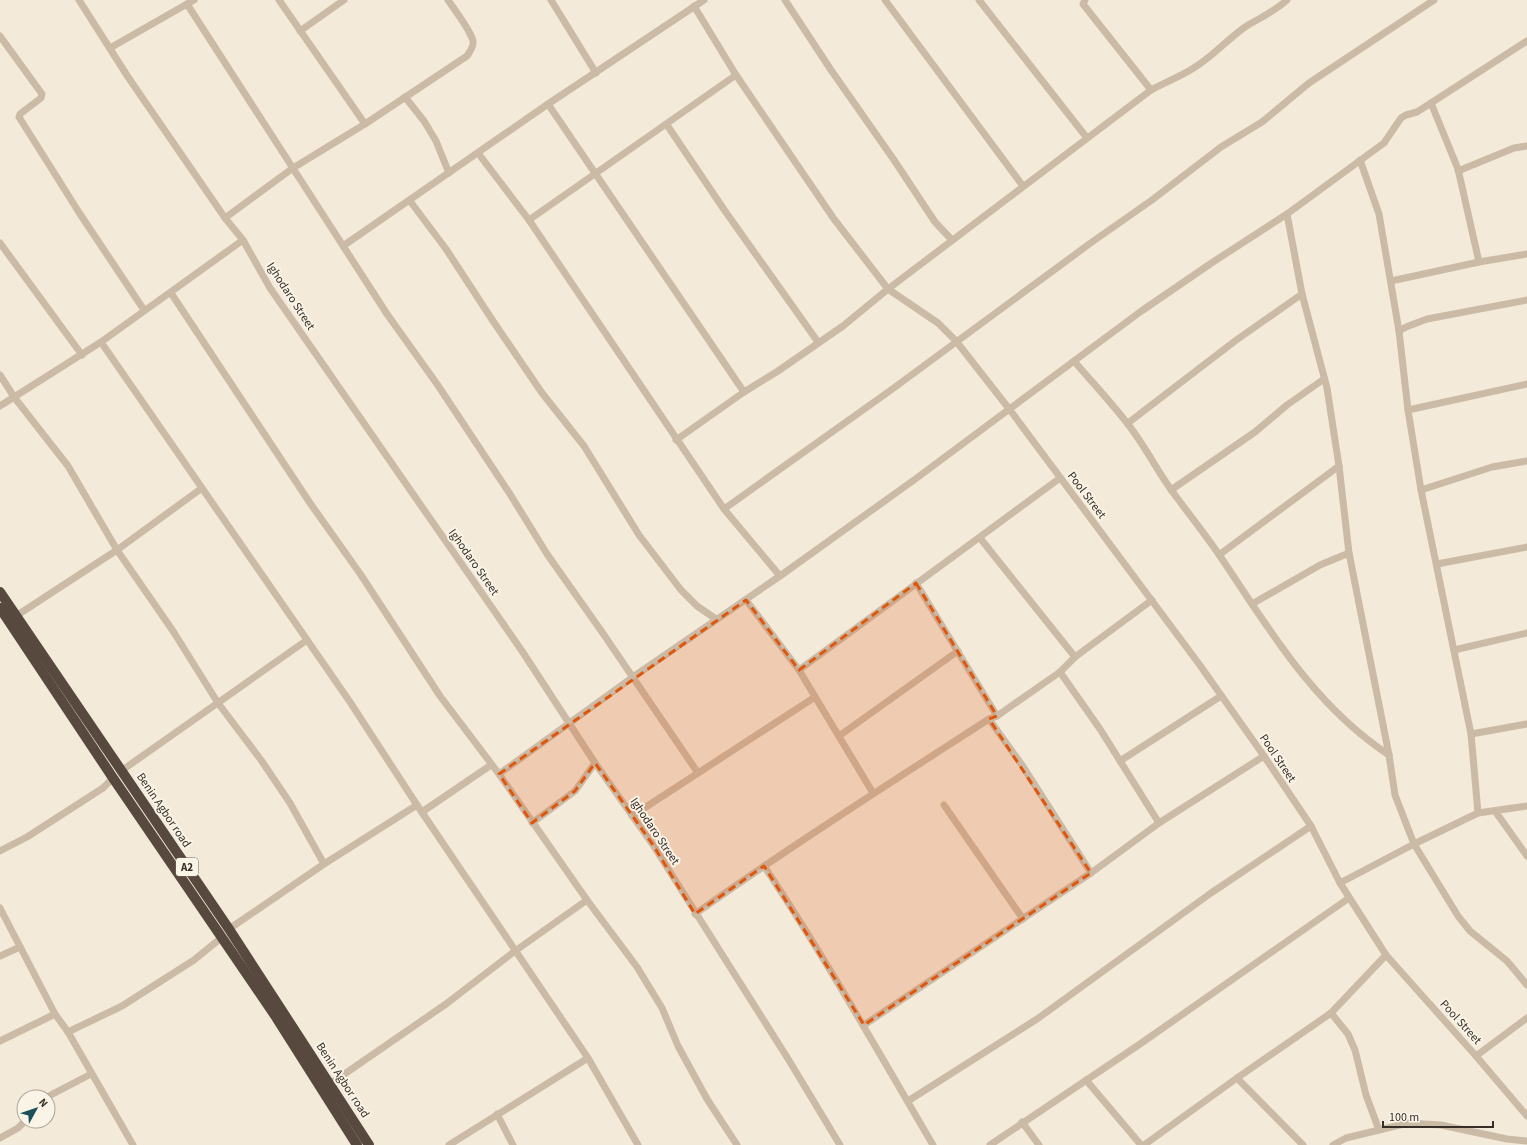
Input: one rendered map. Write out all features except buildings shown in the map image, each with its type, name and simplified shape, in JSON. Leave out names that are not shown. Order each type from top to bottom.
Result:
[{"type":"highway","name":"Benin Agbor road","points":[[0,592],[228,929],[370,1145]]},
{"type":"highway","name":"Benin Agbor road","points":[[0,608],[221,938],[276,1016],[358,1145]]},
{"type":"street","name":"Ighodaro Street","points":[[79,0],[128,77],[225,218],[242,240],[270,288],[522,651],[594,763],[652,845],[790,1062],[840,1145]]},
{"type":"street","points":[[279,0],[365,124]]},
{"type":"street","points":[[300,31],[344,0]]},
{"type":"street","points":[[225,218],[294,168],[365,124],[467,56],[472,48],[473,41],[448,0]]},
{"type":"street","points":[[344,246],[548,104],[704,0]]},
{"type":"street","points":[[785,0],[831,70],[894,160],[934,222],[952,240]]},
{"type":"street","points":[[885,0],[1023,186]]},
{"type":"street","points":[[979,0],[1087,138]]},
{"type":"street","points":[[1085,0],[1083,4],[1151,90]]},
{"type":"street","points":[[676,440],[744,392],[778,371],[843,326],[888,288],[1151,90],[1193,69],[1225,45],[1237,33],[1248,25],[1279,8],[1287,0]]},
{"type":"street","points":[[724,509],[891,390],[956,341],[1152,200],[1221,147],[1262,122],[1309,84],[1434,0]]},
{"type":"street","points":[[554,1],[596,73]]},
{"type":"street","points":[[110,48],[190,2],[387,314],[437,384],[510,494],[547,554],[698,773]]},
{"type":"street","name":"Pool Street","points":[[694,6],[736,75],[834,219],[888,288],[938,323],[956,341],[1010,410],[1200,664],[1264,756],[1310,826],[1340,883],[1386,955],[1527,1116]]},
{"type":"street","points":[[0,36],[42,94],[41,98],[20,114],[19,117],[80,214],[144,310]]},
{"type":"street","points":[[499,774],[633,677],[780,576],[1010,410],[1140,312],[1287,214],[1384,143],[1401,118],[1406,114],[1417,112],[1527,41]]},
{"type":"street","points":[[529,220],[667,125],[736,75]]},
{"type":"street","points":[[405,97],[424,121],[436,141],[449,173]]},
{"type":"street","points":[[1431,102],[1458,171],[1479,262]]},
{"type":"street","points":[[548,104],[744,392]]},
{"type":"street","points":[[667,125],[818,342]]},
{"type":"street","points":[[1458,171],[1514,148],[1527,146]]},
{"type":"street","points":[[478,153],[529,220],[724,509],[780,576]]},
{"type":"street","points":[[1360,160],[1379,214],[1399,332],[1408,410],[1420,490],[1437,564],[1471,734],[1478,813]]},
{"type":"street","points":[[410,201],[446,249],[542,393],[584,446],[639,535],[681,590],[697,606],[716,619]]},
{"type":"street","points":[[1287,214],[1302,294],[1324,379],[1339,466],[1349,553],[1389,755],[1395,795],[1414,844],[1458,916],[1470,931],[1507,961],[1527,985]]},
{"type":"street","points":[[0,406],[101,342],[144,310],[170,294],[242,240]]},
{"type":"street","points":[[0,243],[82,354]]},
{"type":"street","points":[[1391,282],[1479,262],[1527,254]]},
{"type":"street","points":[[170,294],[310,503],[361,575],[440,696],[499,774],[587,900],[637,967],[662,1008],[678,1046],[707,1099],[737,1145]]},
{"type":"street","points":[[1128,424],[1235,341],[1302,294]]},
{"type":"street","points":[[1399,332],[1406,327],[1427,319],[1527,300]]},
{"type":"street","points":[[101,342],[350,702],[417,805],[588,1058],[638,1145]]},
{"type":"street","points":[[1074,361],[1128,424],[1171,490],[1219,555],[1278,642],[1317,691],[1335,712],[1368,742],[1389,755]]},
{"type":"street","points":[[0,375],[14,397],[68,466],[116,550],[173,631],[218,703],[261,760],[290,803],[324,864]]},
{"type":"street","points":[[1171,490],[1255,432],[1287,405],[1324,379]]},
{"type":"street","points":[[1408,410],[1527,384]]},
{"type":"street","points":[[1420,490],[1492,467],[1527,461]]},
{"type":"street","points":[[1219,555],[1339,466]]},
{"type":"street","points":[[799,670],[1060,478]]},
{"type":"street","points":[[16,616],[116,550],[202,488]]},
{"type":"street","points":[[980,538],[1075,657]]},
{"type":"street","points":[[1437,564],[1527,547]]},
{"type":"street","points":[[1252,604],[1320,565],[1349,553]]},
{"type":"street","points":[[916,583],[997,716]]},
{"type":"street","points":[[746,600],[799,670],[873,793]]},
{"type":"street","points":[[695,914],[873,793],[989,719],[997,716],[1060,672],[1075,657],[1152,600]]},
{"type":"street","points":[[1454,650],[1527,633]]},
{"type":"street","points":[[121,771],[307,640]]},
{"type":"street","points":[[838,736],[958,651]]},
{"type":"street","points":[[1060,672],[1120,761],[1159,823]]},
{"type":"street","points":[[1120,761],[1221,696]]},
{"type":"street","points":[[632,816],[815,697]]},
{"type":"street","points":[[989,719],[1022,765],[1091,873]]},
{"type":"street","points":[[1471,734],[1527,724]]},
{"type":"street","points":[[864,1025],[1091,873],[1159,823],[1264,756]]},
{"type":"street","points":[[532,823],[575,791],[594,763]]},
{"type":"street","points":[[422,812],[491,765]]},
{"type":"street","points":[[0,852],[27,837],[103,788],[113,778]]},
{"type":"street","points":[[228,929],[324,864],[417,805]]},
{"type":"street","points":[[944,805],[1023,919]]},
{"type":"street","points":[[1340,883],[1414,844],[1478,813],[1527,806]]},
{"type":"street","points":[[1495,811],[1527,856]]},
{"type":"street","points":[[908,1102],[1037,1019],[1211,893],[1310,826]]},
{"type":"street","points":[[764,866],[802,923],[864,1025],[933,1145]]},
{"type":"street","points":[[990,1145],[1349,898]]},
{"type":"street","points":[[330,1084],[446,1004],[515,951],[587,900]]},
{"type":"street","points":[[0,908],[55,1014],[68,1032],[133,1145]]},
{"type":"street","points":[[68,1032],[122,1006],[194,960],[221,938]]},
{"type":"street","points":[[0,956],[20,947]]},
{"type":"street","points":[[1144,1145],[1331,1013],[1386,955]]},
{"type":"street","points":[[1331,1013],[1348,1034],[1355,1050],[1366,1095],[1379,1130]]},
{"type":"street","points":[[0,1041],[55,1014]]},
{"type":"street","points":[[1476,1056],[1527,1018]]},
{"type":"street","points":[[448,1145],[588,1058]]},
{"type":"street","points":[[56,1092],[91,1074]]},
{"type":"street","points":[[1237,1078],[1303,1145]]},
{"type":"street","points":[[1086,1080],[1141,1145]]},
{"type":"street","points":[[497,1114],[513,1145]]},
{"type":"street","points":[[1022,1122],[1039,1145]]},
{"type":"street","points":[[1333,1145],[1346,1138],[1408,1123],[1441,1125],[1507,1139],[1527,1141]]},
{"type":"street","points":[[0,1138],[16,1129]]},
{"type":"street","points":[[1346,1138],[1350,1145]]},
{"type":"highlighted area","points":[[916,583],[997,716],[989,719],[1091,873],[864,1025],[764,866],[695,914],[653,845],[595,763],[575,791],[532,823],[499,774],[746,600],[799,670]]}]
